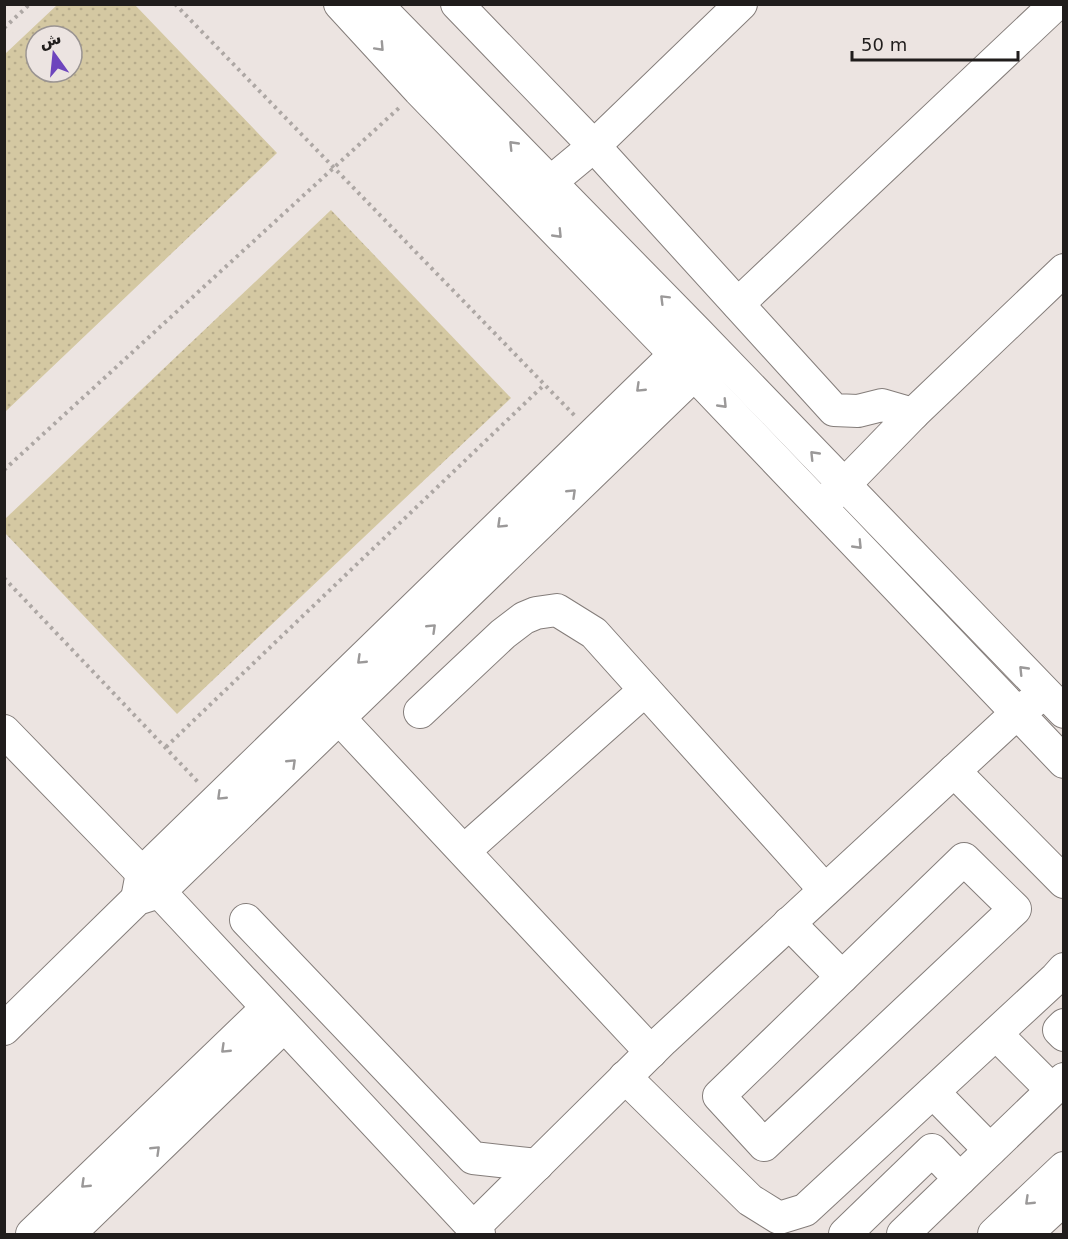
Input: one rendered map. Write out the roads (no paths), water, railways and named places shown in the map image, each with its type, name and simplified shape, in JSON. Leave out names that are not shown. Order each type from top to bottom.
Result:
[{"type":"lane","points":[[4,731],[146,888],[276,1017],[476,1231],[537,1165],[651,1052],[1017,713],[1054,703],[707,343],[538,192],[419,90],[340,4]]},
{"type":"lane","points":[[376,4],[685,364],[1064,762]]},
{"type":"lane","points":[[457,4],[594,146],[834,410],[858,411],[882,405],[913,414]]},
{"type":"lane","points":[[538,192],[594,146],[741,4]]},
{"type":"lane","points":[[738,304],[1056,4]]},
{"type":"lane","points":[[820,505],[844,485],[913,414],[1064,270]]},
{"type":"lane","points":[[4,1029],[146,888],[339,718],[707,343]]},
{"type":"lane","points":[[146,888],[216,801],[593,434],[685,364]]},
{"type":"lane","points":[[420,711],[503,634],[524,618],[557,610],[594,633],[825,890]]},
{"type":"lane","points":[[464,851],[645,690]]},
{"type":"lane","points":[[339,718],[651,1052]]},
{"type":"lane","points":[[954,771],[1064,882]]},
{"type":"lane","points":[[964,859],[1015,909],[764,1145],[718,1096],[842,977],[964,859]]},
{"type":"lane","points":[[246,920],[472,1158],[537,1165]]},
{"type":"lane","points":[[789,923],[842,977]]},
{"type":"lane","points":[[625,1077],[750,1200],[779,1218],[805,1210],[1064,969]]},
{"type":"lane","points":[[32,1234],[276,1017]]},
{"type":"lane","points":[[69,1234],[276,1017]]},
{"type":"lane","points":[[1064,1025],[1059,1030],[1064,1035]]},
{"type":"lane","points":[[903,1234],[1058,1085],[996,1034]]},
{"type":"lane","points":[[933,1092],[990,1150]]},
{"type":"lane","points":[[845,1234],[932,1150],[960,1179]]},
{"type":"lane","points":[[994,1234],[1064,1168]]},
{"type":"lane","points":[[1026,1234],[1064,1199]]}]
